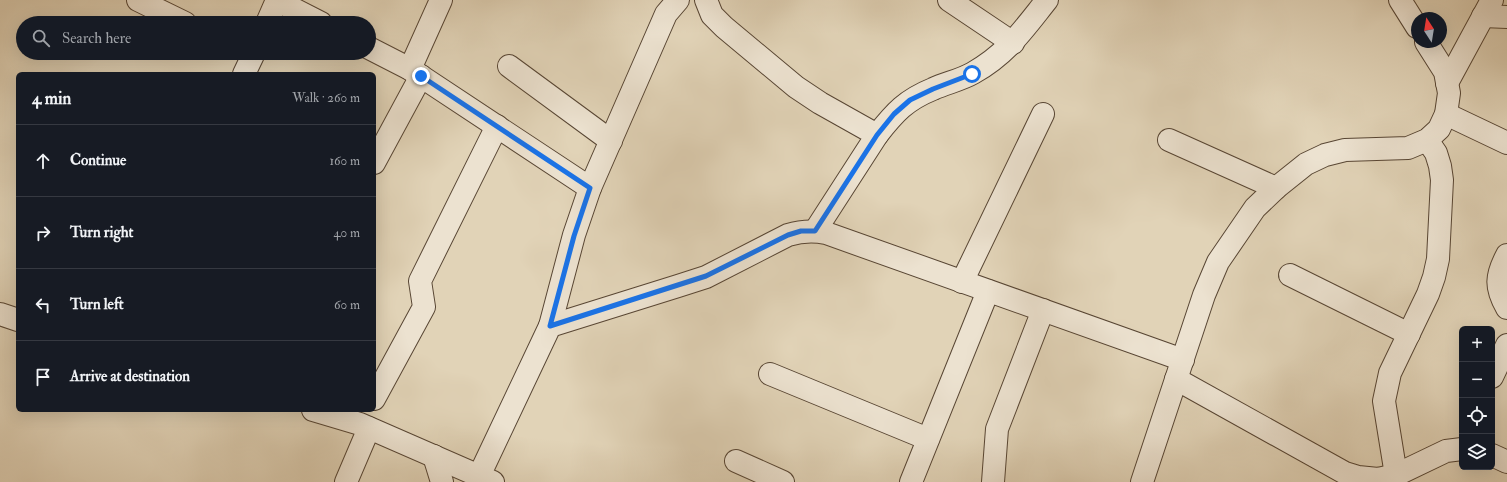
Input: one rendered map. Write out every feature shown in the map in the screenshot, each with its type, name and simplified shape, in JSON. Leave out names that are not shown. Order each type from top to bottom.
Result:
[{"type":"street","points":[[138,0],[171,16]]},
{"type":"street","points":[[270,16],[277,0],[308,16]]},
{"type":"street","points":[[376,159],[415,72],[440,0]]},
{"type":"street","points":[[322,412],[365,421],[434,456],[486,479],[550,326],[574,236],[590,188],[666,14],[676,0]]},
{"type":"street","points":[[706,0],[712,15],[724,27],[796,87],[877,135]]},
{"type":"street","points":[[949,0],[1013,43]]},
{"type":"street","points":[[815,231],[877,135],[894,114],[910,100],[933,89],[972,74],[994,60],[1013,43],[1047,0]]},
{"type":"street","points":[[1400,0],[1411,17]]},
{"type":"street","points":[[1447,83],[1488,8],[1507,17]]},
{"type":"street","points":[[1142,482],[1204,295],[1218,262],[1255,208],[1276,188],[1306,164],[1325,154],[1345,150],[1408,148],[1427,140],[1439,129],[1446,114],[1448,93],[1447,83],[1445,72],[1430,48]]},
{"type":"street","points":[[376,52],[415,72],[590,188]]},
{"type":"street","points":[[509,66],[611,141]]},
{"type":"street","points":[[962,282],[1043,114]]},
{"type":"street","points":[[1446,114],[1507,143]]},
{"type":"street","points":[[376,394],[424,307],[420,281],[497,126]]},
{"type":"street","points":[[1169,140],[1276,188]]},
{"type":"street","points":[[1396,475],[1384,401],[1390,373],[1434,278],[1438,259],[1442,180],[1436,153],[1427,140]]},
{"type":"street","points":[[550,326],[685,284],[706,276],[788,235],[801,231],[815,231],[833,235],[1043,310],[1180,370],[1342,477],[1378,479],[1396,475],[1446,451],[1459,448]]},
{"type":"street","points":[[1507,255],[1499,274],[1498,285],[1500,296],[1507,308]]},
{"type":"street","points":[[1290,275],[1409,334]]},
{"type":"street","points":[[911,482],[988,291]]},
{"type":"street","points":[[993,482],[997,429],[1043,310]]},
{"type":"street","points":[[0,314],[16,319]]},
{"type":"street","points":[[1495,371],[1507,345]]},
{"type":"street","points":[[770,374],[928,439]]},
{"type":"street","points":[[346,482],[365,421]]},
{"type":"street","points":[[434,456],[442,482]]},
{"type":"street","points":[[1495,456],[1507,462]]},
{"type":"street","points":[[736,461],[783,482]]},
{"type":"route","points":[[421,76],[590,188],[574,236],[550,326],[706,276],[788,235],[801,231],[815,231],[877,135],[894,114],[910,100],[933,89],[972,74]]}]
